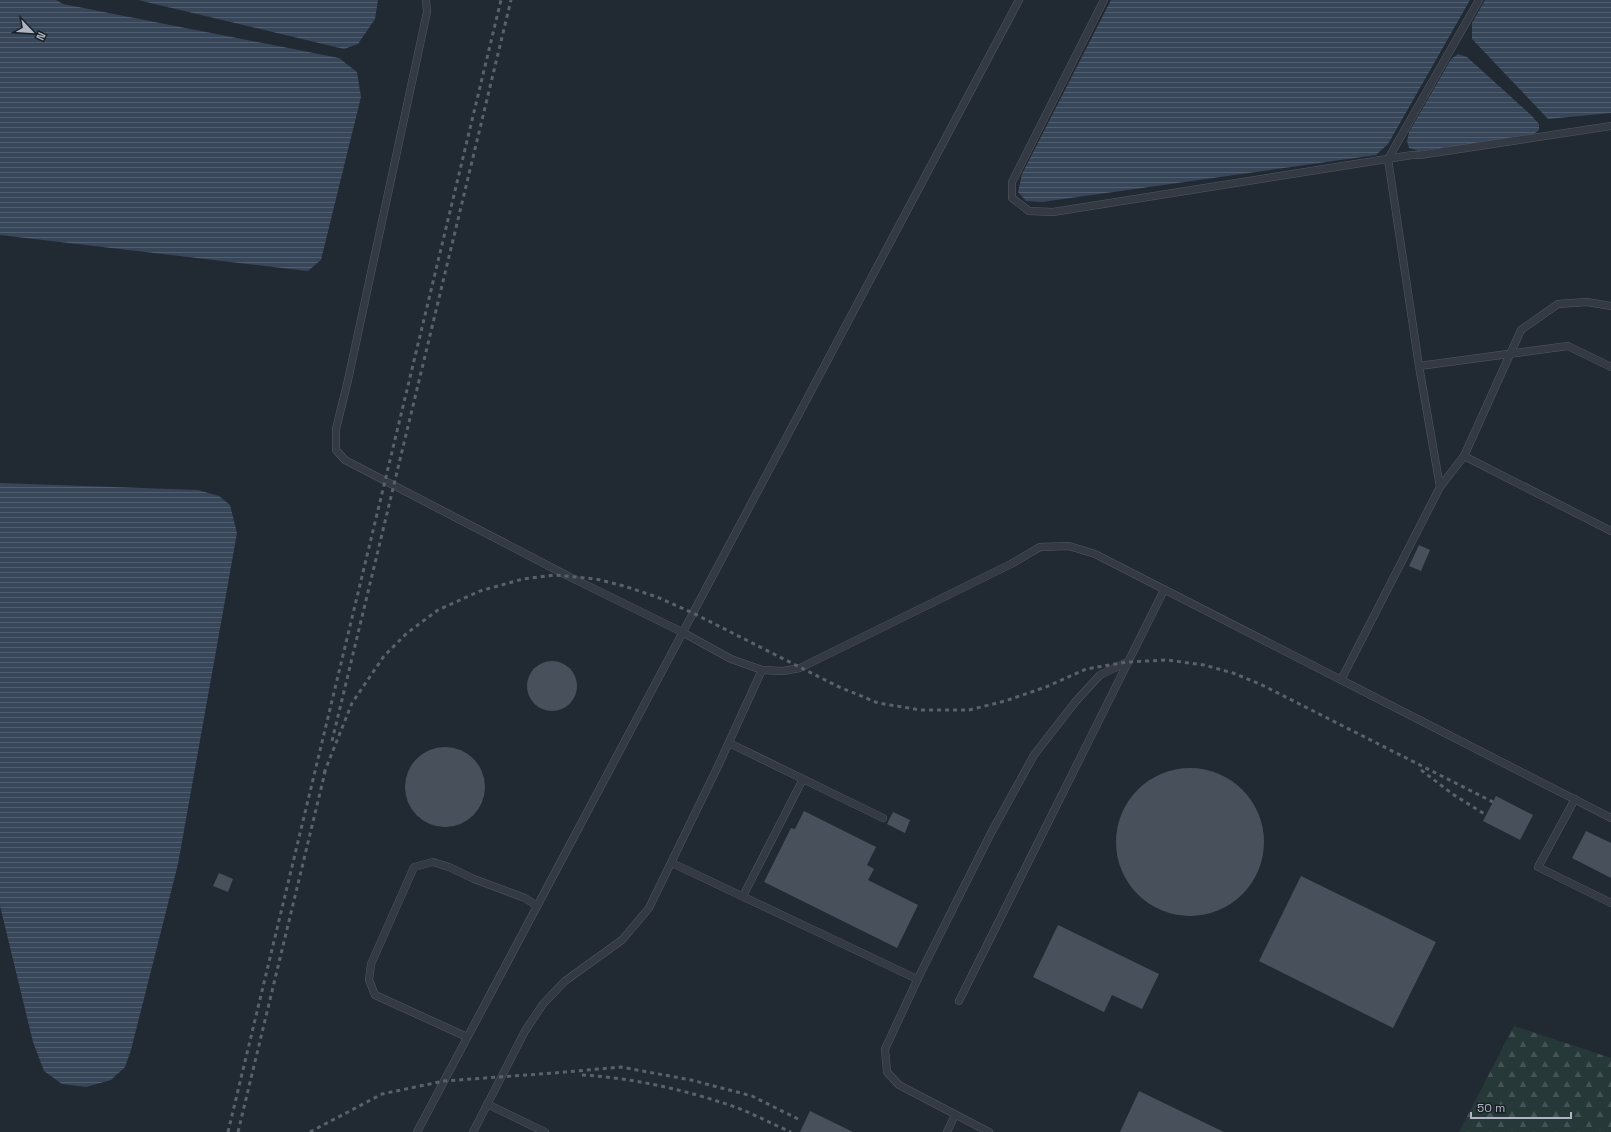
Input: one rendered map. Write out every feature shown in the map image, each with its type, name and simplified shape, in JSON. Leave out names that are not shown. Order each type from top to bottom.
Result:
[{"type":"lane","points":[[426,0],[425,20],[348,380],[336,429],[336,450],[344,460],[568,576],[682,632],[731,659],[762,670],[782,671],[800,668],[1011,564],[1040,547],[1070,546],[1095,554],[1611,818]]},
{"type":"lane","points":[[417,1132],[1019,0]]},
{"type":"lane","points":[[1104,0],[1012,182],[1012,198],[1029,211],[1053,212],[1388,159],[1611,126]]},
{"type":"lane","points":[[1440,487],[1419,366],[1388,159],[1479,0]]},
{"type":"lane","points":[[1341,680],[1440,487],[1464,456],[1521,330],[1558,304],[1587,302],[1611,306]]},
{"type":"lane","points":[[1419,366],[1568,346],[1611,367]]},
{"type":"lane","points":[[1464,456],[1611,531]]},
{"type":"lane","points":[[959,1001],[1164,590]]},
{"type":"lane","points":[[989,1132],[899,1085],[887,1072],[885,1049],[918,979],[991,833],[1034,755],[1076,701],[1100,675],[1127,662]]},
{"type":"lane","points":[[473,1132],[525,1031],[543,1004],[565,981],[622,940],[649,908],[729,743],[762,670]]},
{"type":"lane","points":[[729,743],[883,818]]},
{"type":"lane","points":[[743,896],[803,779]]},
{"type":"lane","points":[[1575,799],[1538,868],[1611,903]]},
{"type":"lane","points":[[467,1037],[375,995],[369,980],[371,964],[414,868],[433,862],[525,898],[537,906]]},
{"type":"lane","points":[[672,863],[918,979]]},
{"type":"lane","points":[[487,1104],[545,1132]]},
{"type":"lane","points":[[947,1132],[955,1115]]},
{"type":"green space","points":[[1514,1026],[1611,1058],[1611,1132],[1459,1132]]},
{"type":"water","points":[[0,0],[56,0],[63,4],[339,58],[357,72],[361,97],[321,260],[308,271],[0,235]]},
{"type":"water","points":[[138,0],[378,0],[375,19],[358,44],[344,49]]},
{"type":"water","points":[[1111,0],[1470,0],[1388,144],[1376,155],[1042,202],[1026,201],[1018,192],[1022,174]]},
{"type":"water","points":[[1485,0],[1611,0],[1611,113],[1548,119],[1472,39],[1472,23]]},
{"type":"water","points":[[1458,54],[1467,57],[1531,115],[1539,124],[1539,130],[1531,136],[1418,151],[1409,148],[1407,141],[1409,132],[1451,59]]},
{"type":"water","points":[[0,483],[198,490],[219,496],[230,505],[237,533],[178,864],[131,1050],[125,1067],[111,1080],[86,1087],[62,1084],[44,1071],[33,1042],[0,906]]},
{"type":"building","points":[[1419,545],[1430,550],[1421,571],[1409,566]]},
{"type":"building","points":[[547,661],[557,661],[570,668],[577,681],[577,691],[570,704],[557,711],[547,711],[538,707],[531,700],[527,691],[527,681],[531,672],[538,665]]},
{"type":"building","points":[[445,747],[460,750],[473,759],[482,772],[485,787],[482,802],[473,815],[460,824],[445,827],[430,824],[417,815],[408,802],[405,787],[408,772],[417,759],[430,750]]},
{"type":"building","points":[[1190,768],[1211,771],[1225,777],[1237,785],[1247,795],[1255,807],[1261,821],[1264,842],[1261,863],[1255,877],[1247,889],[1237,899],[1225,907],[1211,913],[1190,916],[1169,913],[1155,907],[1143,899],[1133,889],[1125,877],[1119,863],[1116,842],[1119,821],[1125,807],[1133,795],[1143,785],[1155,777],[1169,771]]},
{"type":"building","points":[[1496,796],[1533,815],[1520,840],[1483,821]]},
{"type":"building","points":[[804,811],[876,847],[867,865],[874,869],[868,880],[918,905],[897,948],[764,882],[791,828],[795,829]]},
{"type":"building","points":[[893,812],[910,820],[905,833],[887,824]]},
{"type":"building","points":[[1586,831],[1611,843],[1611,878],[1572,858]]},
{"type":"building","points":[[219,873],[233,879],[228,892],[213,886]]},
{"type":"building","points":[[1301,876],[1436,942],[1393,1028],[1259,961]]},
{"type":"building","points":[[1058,925],[1159,974],[1142,1009],[1112,995],[1104,1012],[1033,977]]},
{"type":"building","points":[[1139,1091],[1224,1132],[1120,1132]]},
{"type":"building","points":[[810,1111],[853,1132],[800,1132]]},
{"type":"railway","points":[[228,1132],[501,0]]},
{"type":"railway","points":[[332,741],[511,0]]},
{"type":"railway","points":[[324,773],[352,703],[384,656],[407,633],[438,610],[480,591],[523,579],[555,575],[596,579],[624,586],[657,597],[693,613],[837,686],[878,703],[921,710],[969,710],[1005,701],[1046,687],[1086,669],[1127,662],[1167,660],[1204,665],[1233,673],[1260,684],[1493,802]]},
{"type":"railway","points":[[238,1132],[326,768]]},
{"type":"railway","points":[[1421,770],[1454,795],[1486,815]]},
{"type":"railway","points":[[310,1132],[382,1094],[444,1081],[621,1067],[691,1080],[752,1096],[798,1119]]},
{"type":"railway","points":[[582,1075],[640,1082],[698,1095],[742,1110],[791,1132]]}]
